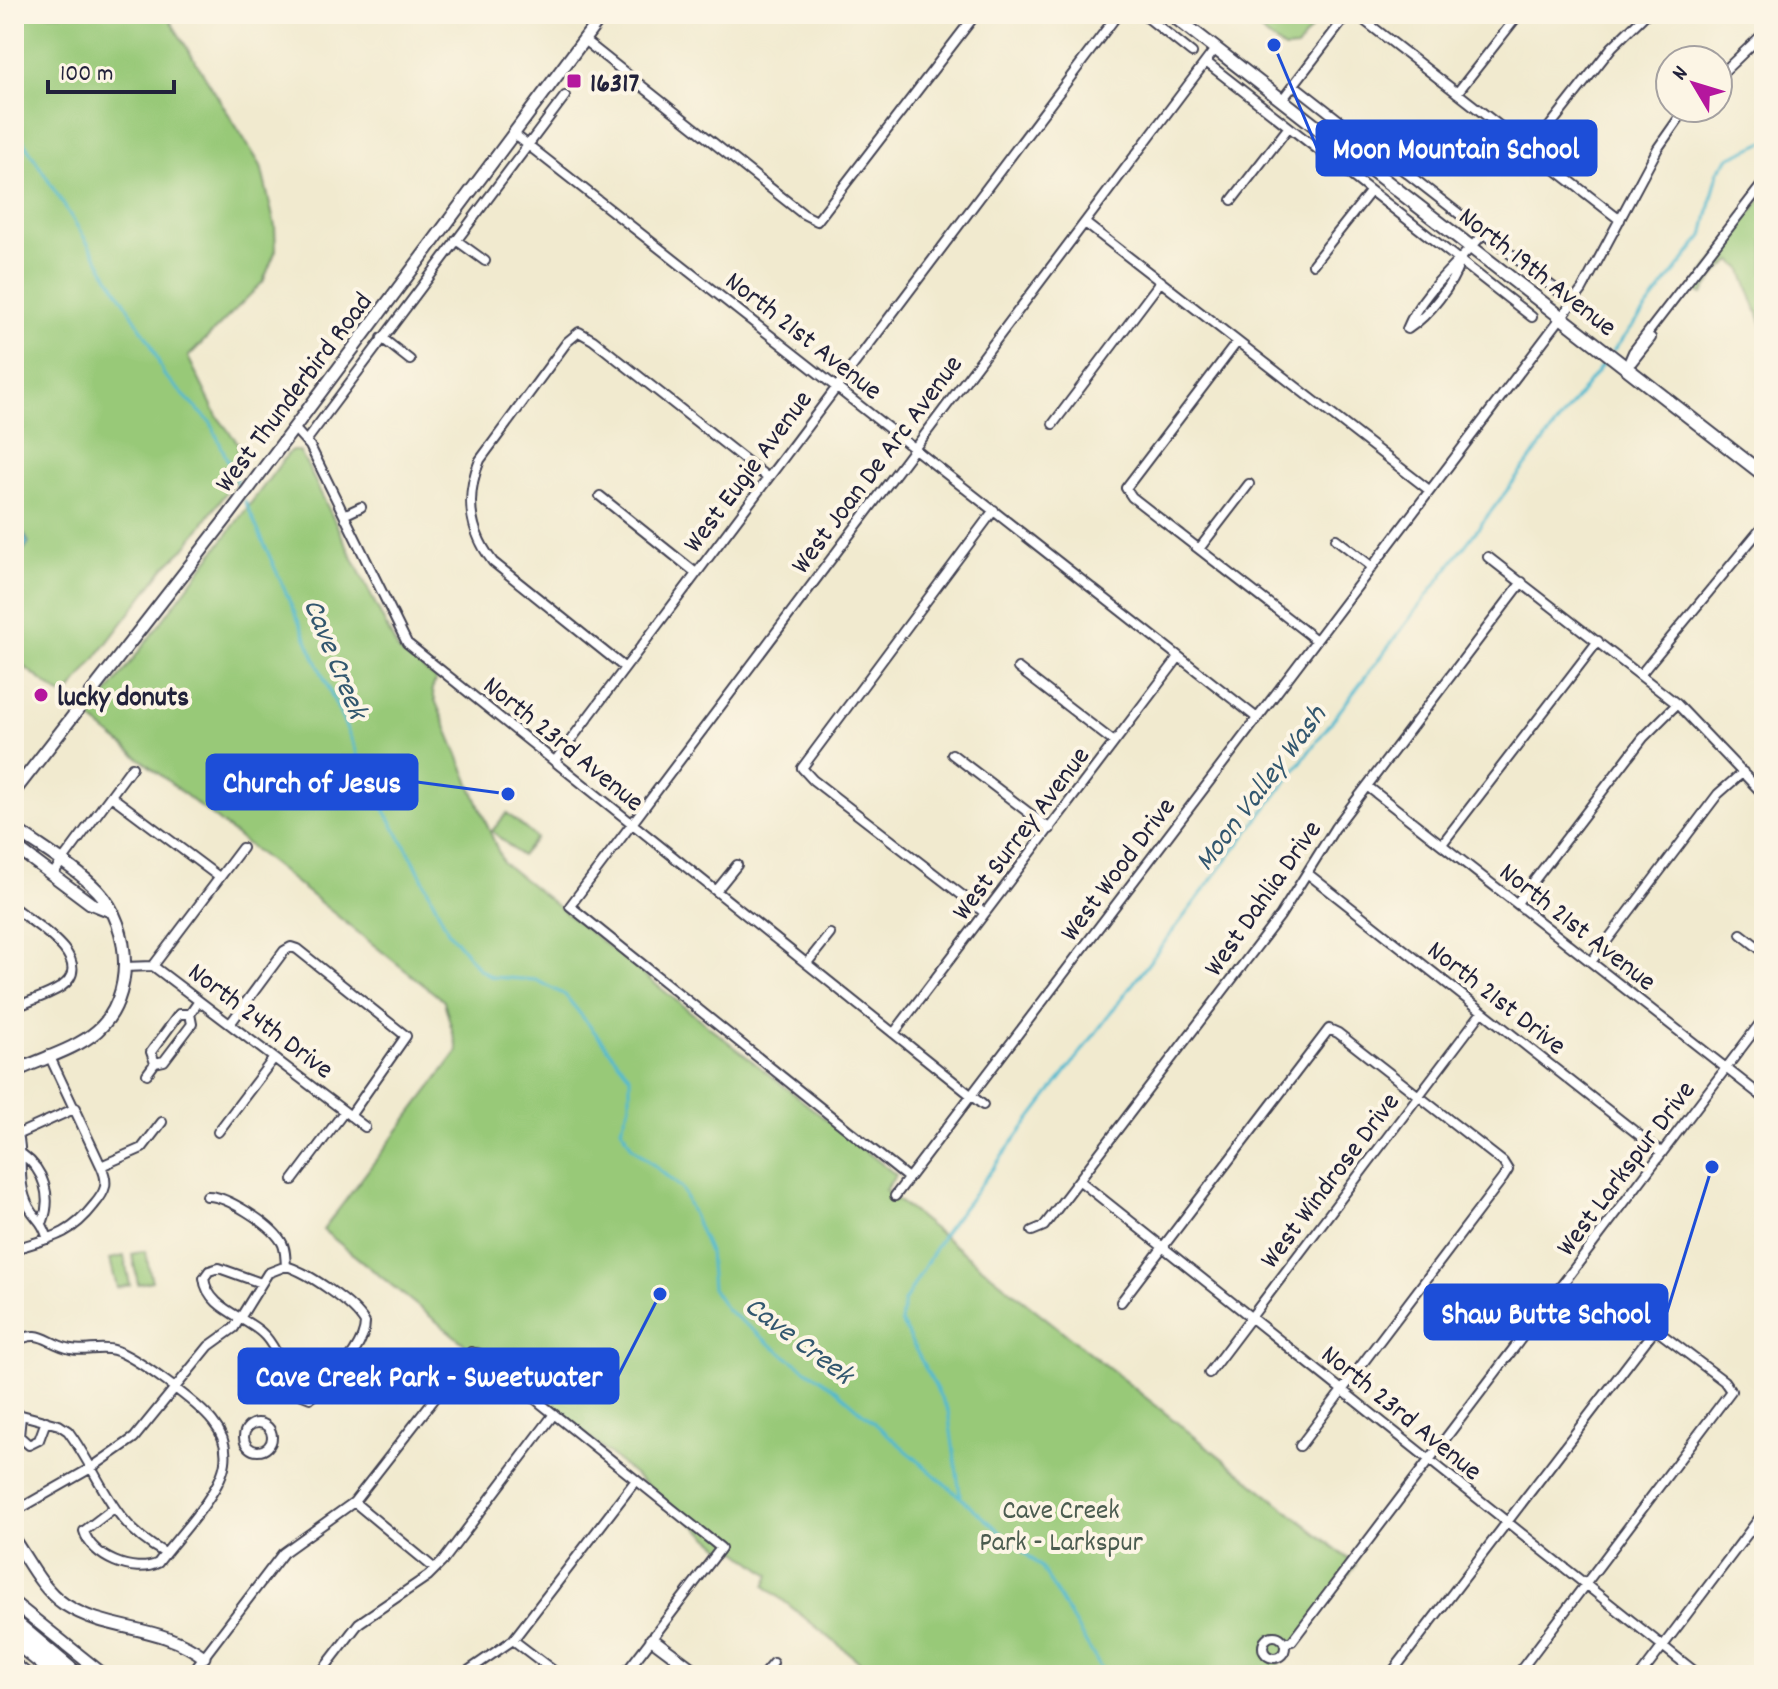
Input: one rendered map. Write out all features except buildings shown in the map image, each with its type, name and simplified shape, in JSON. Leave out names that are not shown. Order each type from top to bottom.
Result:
[{"type":"highway","points":[[14,1622],[77,1675]]},
{"type":"highway","points":[[14,1640],[57,1675]]},
{"type":"highway","points":[[14,1651],[44,1675]]},
{"type":"highway","points":[[14,1666],[25,1675]]},
{"type":"main road","name":"West Thunderbird Road","points":[[14,792],[229,515],[603,14]]},
{"type":"main road","name":"North 19th Avenue","points":[[1171,14],[1764,475]]},
{"type":"main road","points":[[14,828],[99,892],[122,941],[124,967],[122,992],[105,1022],[86,1038],[14,1072]]},
{"type":"main road","points":[[14,846],[90,903],[110,912]]},
{"type":"main road","points":[[14,1540],[41,1580],[65,1604],[90,1616],[167,1635],[204,1657]]},
{"type":"main road","points":[[14,1603],[104,1675]]},
{"type":"main road","points":[[652,1639],[700,1675]]},
{"type":"street","points":[[584,40],[803,214],[817,221],[976,14]]},
{"type":"street","name":"West Eugie Avenue","points":[[555,761],[1118,14]]},
{"type":"street","points":[[1143,14],[1192,53]]},
{"type":"street","points":[[1282,100],[1348,14]]},
{"type":"street","points":[[1356,14],[1620,220]]},
{"type":"street","points":[[1457,93],[1519,14]]},
{"type":"street","points":[[1531,150],[1605,55],[1646,14]]},
{"type":"street","points":[[1734,62],[1764,33]]},
{"type":"street","name":"West Joan De Arc Avenue","points":[[908,1178],[570,906],[1216,48]]},
{"type":"street","name":"North 19th Avenue","points":[[1206,62],[1532,317]]},
{"type":"street","name":"North 19th Avenue","points":[[1294,85],[1558,291]]},
{"type":"street","name":"West Thunderbird Road","points":[[306,441],[565,96]]},
{"type":"street","name":"West Wood Drive","points":[[895,1196],[1582,290],[1672,124]]},
{"type":"street","points":[[1232,200],[1288,128]]},
{"type":"street","name":"North 21st Avenue","points":[[514,134],[1257,718]]},
{"type":"street","points":[[1621,364],[1764,182]]},
{"type":"street","points":[[1621,364],[1764,190]]},
{"type":"street","points":[[1313,264],[1370,192]]},
{"type":"street","points":[[1085,223],[1429,490]]},
{"type":"street","points":[[1461,261],[1456,274],[1420,321],[1407,329],[1412,316],[1440,280],[1484,233]]},
{"type":"street","points":[[456,240],[485,261]]},
{"type":"street","points":[[1053,424],[1161,281]]},
{"type":"street","points":[[625,668],[493,562],[477,539],[470,511],[474,476],[488,447],[567,342],[579,332],[768,478]]},
{"type":"street","name":"West Thunderbird Road","points":[[382,338],[410,360]]},
{"type":"street","points":[[1237,342],[1126,488],[1132,497],[1316,640]]},
{"type":"street","name":"North 23rd Avenue","points":[[294,428],[306,441],[407,643],[983,1105]]},
{"type":"street","points":[[1199,549],[1249,484]]},
{"type":"street","points":[[600,496],[696,573]]},
{"type":"street","points":[[344,515],[361,507]]},
{"type":"street","points":[[985,913],[813,780],[802,768],[994,510]]},
{"type":"street","points":[[1640,675],[1764,525]]},
{"type":"street","points":[[1336,539],[1371,566]]},
{"type":"street","points":[[1488,557],[1677,704],[1764,795]]},
{"type":"street","name":"West Dahlia Drive","points":[[1032,1231],[1044,1226],[1080,1181],[1280,916],[1335,828],[1522,582]]},
{"type":"street","points":[[1442,844],[1598,641]]},
{"type":"street","name":"West Surrey Avenue","points":[[894,1033],[1179,657]]},
{"type":"street","points":[[1018,668],[1114,742]]},
{"type":"street","points":[[1517,903],[1643,738],[1677,704]]},
{"type":"street","points":[[952,754],[1050,829]]},
{"type":"street","points":[[52,875],[132,767]]},
{"type":"street","points":[[1591,962],[1718,794],[1743,772]]},
{"type":"street","name":"North 21st Avenue","points":[[1367,786],[1764,1098]]},
{"type":"street","points":[[111,796],[219,877]]},
{"type":"street","points":[[153,966],[242,848]]},
{"type":"street","points":[[716,891],[737,865]]},
{"type":"street","name":"North 21st Drive","points":[[1307,873],[1662,1153]]},
{"type":"street","points":[[14,908],[64,948],[71,961],[69,980],[14,1008]]},
{"type":"street","points":[[807,963],[830,934]]},
{"type":"street","points":[[1741,934],[1764,952]]},
{"type":"street","points":[[230,1024],[284,951],[291,947],[406,1036],[293,1180]]},
{"type":"street","name":"North 24th Drive","points":[[124,967],[153,966],[365,1127]]},
{"type":"street","points":[[147,1074],[155,1063],[164,1061],[192,1024],[190,1014],[199,1001]]},
{"type":"street","name":"West Windrose Drive","points":[[1209,1373],[1482,1012]]},
{"type":"street","points":[[155,1063],[151,1052],[179,1014],[190,1014]]},
{"type":"street","name":"West Larkspur Drive","points":[[1284,1643],[1292,1641],[1431,1461],[1764,1018]]},
{"type":"street","points":[[1121,1302],[1329,1029],[1503,1162],[1508,1170],[1300,1446]]},
{"type":"street","points":[[14,1249],[78,1227],[105,1191],[107,1179],[49,1055]]},
{"type":"street","points":[[218,1132],[274,1058]]},
{"type":"street","points":[[43,1221],[49,1205],[37,1165],[23,1155],[16,1135],[76,1108]]},
{"type":"street","points":[[101,1166],[142,1148],[162,1122]]},
{"type":"street","points":[[23,1155],[18,1168],[30,1208],[43,1221],[48,1239]]},
{"type":"street","name":"North 23rd Avenue","points":[[1080,1181],[1699,1675]]},
{"type":"street","points":[[207,1196],[222,1195],[274,1233],[284,1248],[286,1266]]},
{"type":"street","points":[[14,1512],[91,1468],[134,1438],[209,1346],[234,1328],[272,1270],[286,1266],[304,1273],[355,1311],[365,1323],[362,1339],[340,1368],[326,1374],[292,1373]]},
{"type":"street","points":[[261,1283],[219,1268],[209,1271],[204,1278],[211,1296],[264,1334],[279,1361],[292,1373],[297,1393],[310,1398],[326,1386],[326,1374]]},
{"type":"street","points":[[1390,1675],[1655,1329],[1667,1334],[1724,1381],[1731,1391],[1517,1675]]},
{"type":"street","points":[[19,1339],[39,1335],[73,1350],[117,1351],[131,1356],[212,1420],[225,1445],[225,1463],[219,1481],[158,1563],[141,1568],[120,1563],[94,1548],[84,1531],[114,1508]]},
{"type":"street","points":[[190,1675],[283,1553],[354,1502],[471,1352],[479,1354],[721,1548],[624,1675]]},
{"type":"street","points":[[46,1421],[39,1440],[29,1445],[19,1436],[17,1414],[46,1421],[68,1431],[131,1531],[165,1553]]},
{"type":"street","points":[[319,1675],[359,1623],[435,1569],[554,1414]]},
{"type":"street","points":[[225,1445],[244,1440]]},
{"type":"street","points":[[462,1675],[513,1640],[636,1480]]},
{"type":"street","points":[[354,1502],[435,1569]]},
{"type":"street","points":[[1641,1675],[1764,1512]]},
{"type":"street","points":[[513,1640],[559,1675]]},
{"type":"street","points":[[763,1675],[773,1663]]},
{"type":"green space","points":[[14,14],[166,14],[261,166],[275,226],[276,250],[263,282],[188,357],[217,416],[238,443],[238,476],[186,547],[165,567],[65,698],[14,659]]},
{"type":"green space","points":[[1239,14],[1322,14],[1297,48],[1284,49]]},
{"type":"green space","points":[[1764,195],[1764,330],[1741,268],[1732,261],[1719,271],[1702,294],[1696,291],[1695,285]]},
{"type":"green space","name":"Cave Creek Park - Larkspur","points":[[290,451],[299,451],[305,461],[398,650],[436,679],[432,689],[435,700],[503,863],[896,1175],[885,1190],[1356,1565],[1277,1666],[1288,1675],[876,1675],[765,1586],[770,1575],[738,1551],[727,1552],[479,1346],[467,1346],[323,1230],[458,1051],[444,1001],[89,718]]},
{"type":"green space","points":[[507,813],[536,838],[521,856],[492,831]]},
{"type":"green space","points":[[145,1251],[152,1281],[138,1284],[132,1254]]},
{"type":"green space","points":[[124,1256],[130,1285],[117,1288],[110,1259]]},
{"type":"water","points":[[14,515],[29,543],[14,563]]},
{"type":"waterway","name":"Cave Creek","points":[[14,126],[150,342],[164,375],[211,423],[241,491]]},
{"type":"waterway","name":"Moon Valley Wash","points":[[1613,351],[1703,236],[1718,172],[1729,158],[1764,142]]},
{"type":"waterway","name":"Moon Valley Wash","points":[[960,1494],[948,1411],[901,1322],[904,1302],[944,1233],[1608,357]]},
{"type":"waterway","name":"Cave Creek","points":[[245,501],[356,750],[360,768],[413,859],[448,931],[479,969],[492,977],[536,980],[565,995],[630,1076],[630,1105],[621,1128],[632,1147],[682,1189],[709,1252],[712,1288],[726,1309],[784,1355],[834,1388],[1041,1567],[1105,1675]]},
{"type":"place","name":"Moon Mountain School","points":[[1274,45]]},
{"type":"place","name":"16317","points":[[574,81]]},
{"type":"place","name":"lucky donuts","points":[[41,695]]},
{"type":"place","name":"Church of Jesus","points":[[508,794]]},
{"type":"place","name":"Shaw Butte School","points":[[1712,1167]]},
{"type":"place","name":"Cave Creek Park - Sweetwater","points":[[660,1294]]}]
